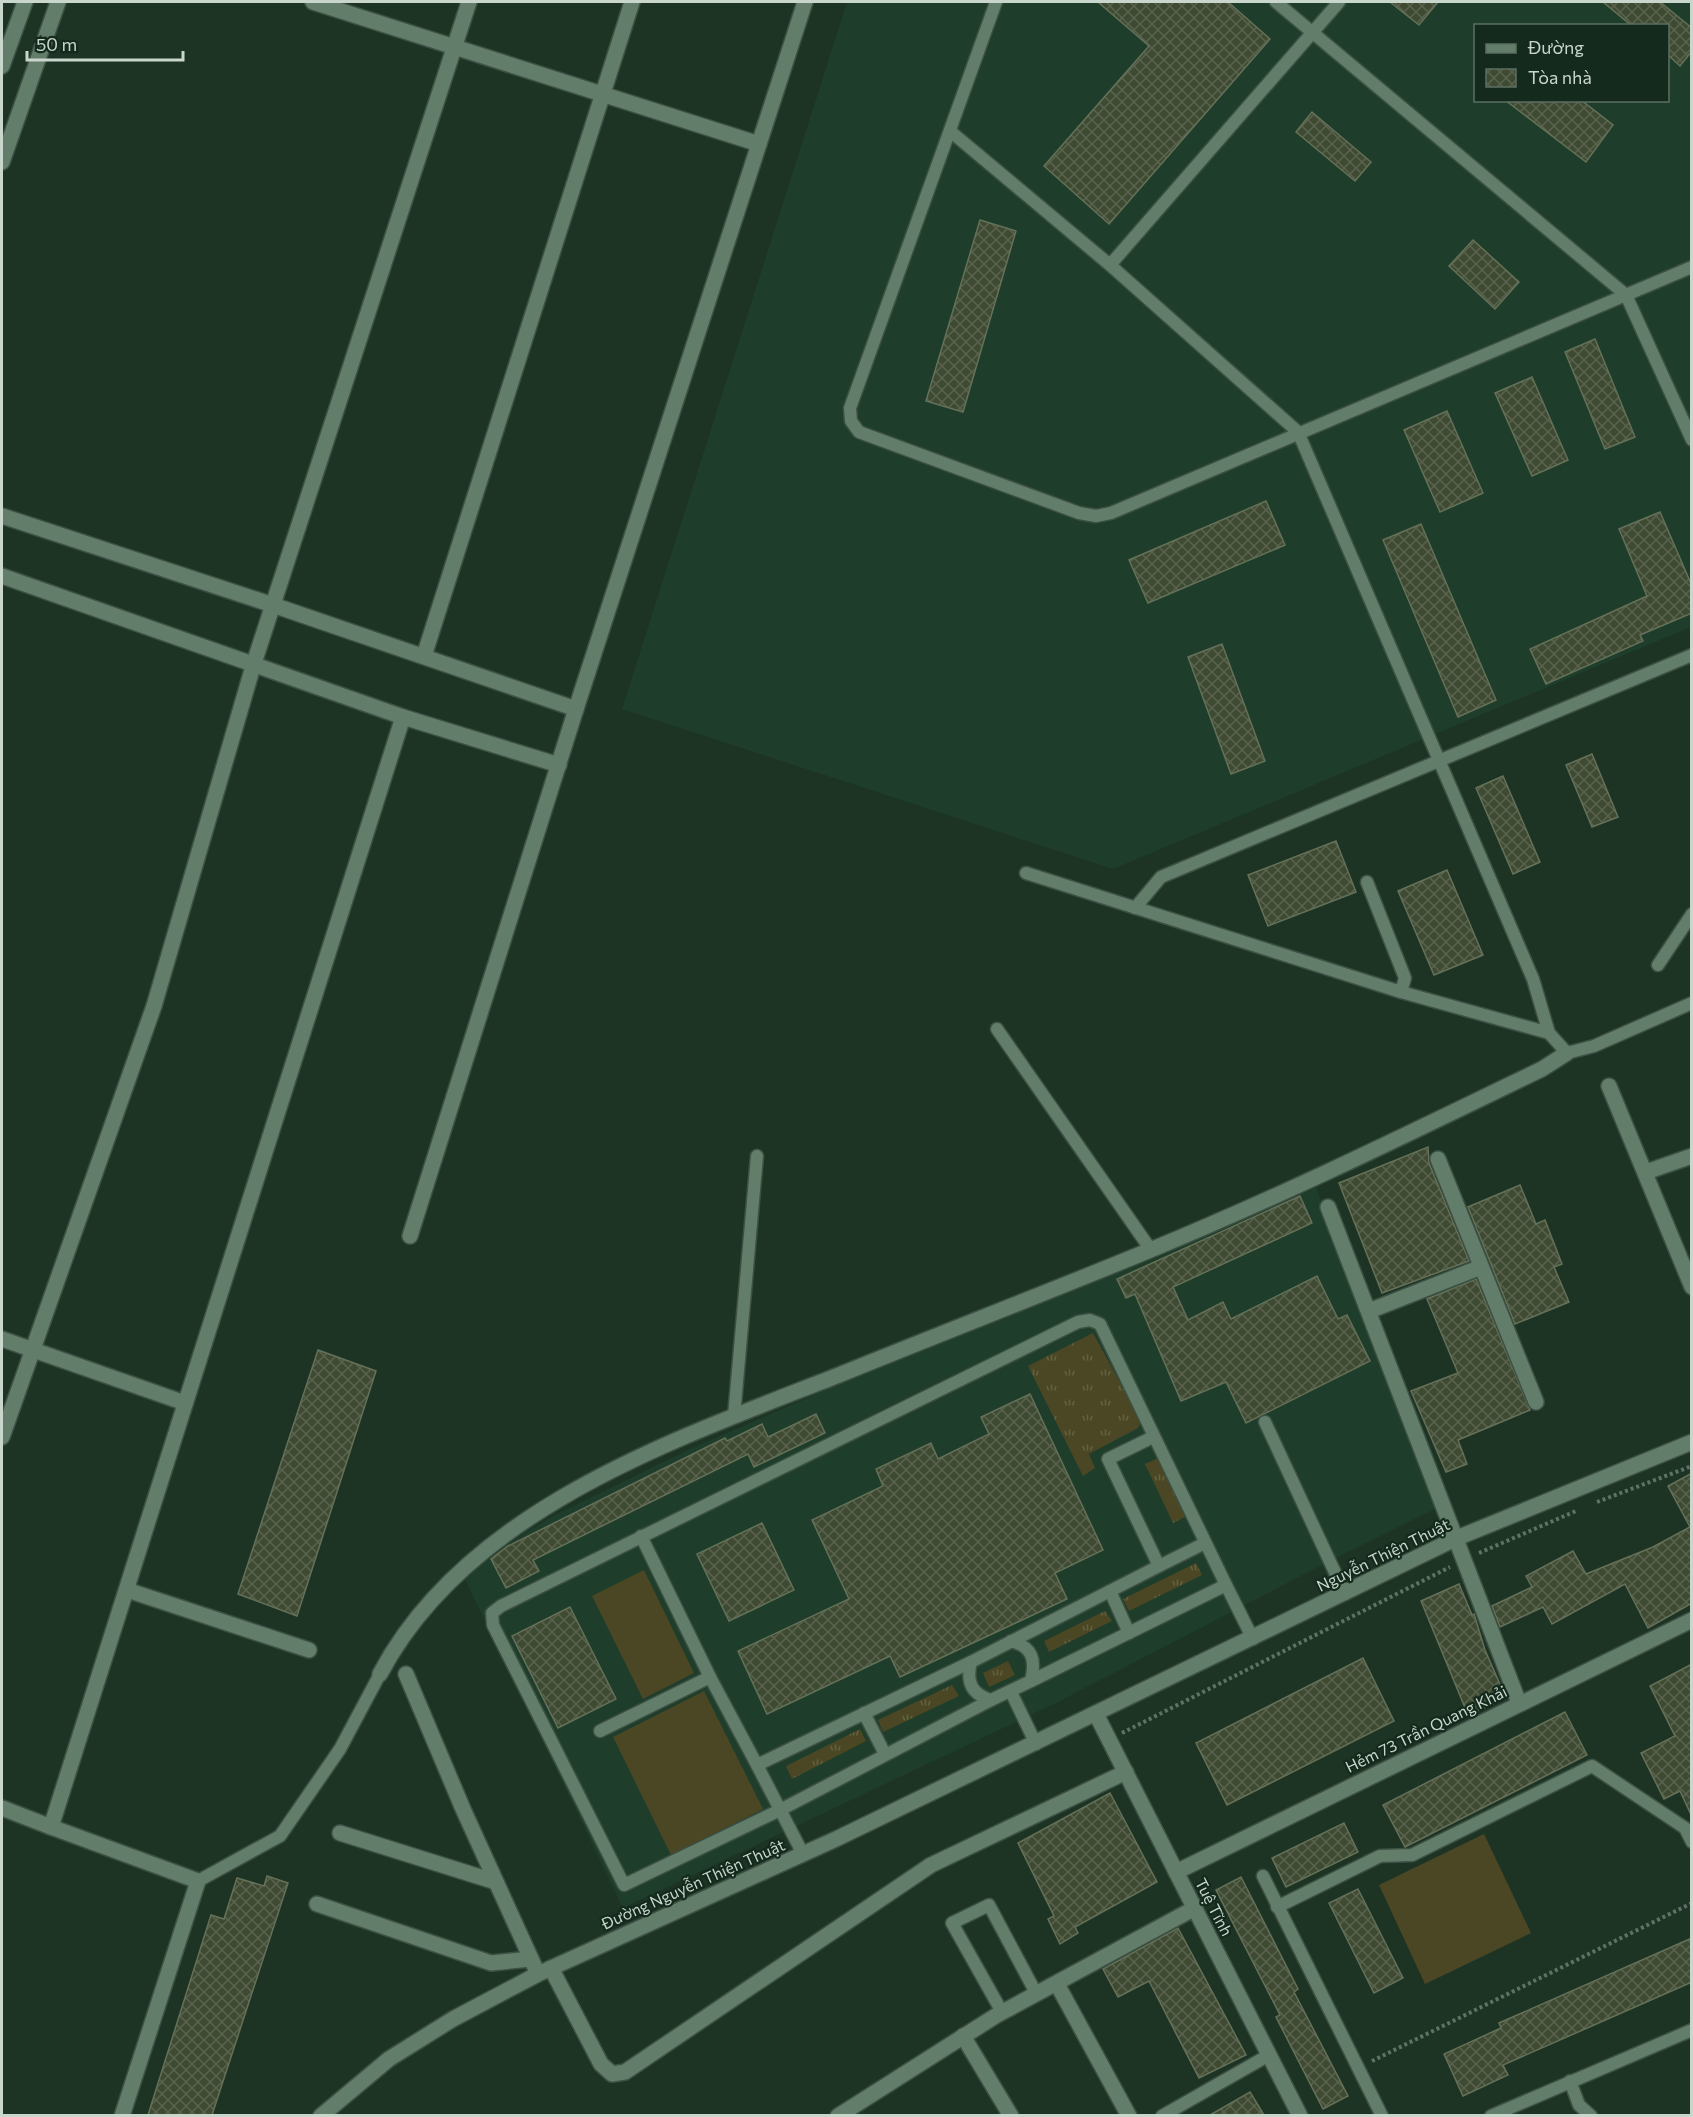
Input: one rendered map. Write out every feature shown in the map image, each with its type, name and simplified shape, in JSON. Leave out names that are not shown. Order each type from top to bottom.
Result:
[{"type":"street","points":[[2,66],[25,2]]},
{"type":"street","points":[[2,162],[58,2]]},
{"type":"street","points":[[313,2],[759,144]]},
{"type":"street","points":[[2,1437],[154,1006],[254,663],[469,2]]},
{"type":"street","points":[[424,657],[632,2]]},
{"type":"street","points":[[410,1236],[576,708],[805,2]]},
{"type":"street","points":[[2,516],[576,708]]},
{"type":"street","points":[[2,576],[403,717],[559,765]]},
{"type":"street","points":[[51,1827],[403,717]]},
{"type":"street","points":[[380,1674],[426,1607],[486,1550],[513,1530],[581,1488],[634,1460],[734,1416],[1151,1250],[1355,1160],[1542,1069],[1567,1053]]},
{"type":"street","points":[[1609,1086],[1692,1287]]},
{"type":"street","points":[[1646,1172],[1692,1156]]},
{"type":"street","points":[[1438,1159],[1536,1402]]},
{"type":"street","points":[[1328,1207],[1519,1703]]},
{"type":"street","points":[[1369,1311],[1481,1267]]},
{"type":"street","points":[[2,1339],[185,1403]]},
{"type":"street","name":"Nguyễn Thiện Thuật","points":[[1096,1714],[1456,1538],[1692,1442]]},
{"type":"street","points":[[127,1590],[309,1650]]},
{"type":"street","name":"Hẻm 73 Trần Quang Khải","points":[[1176,1872],[1692,1620]]},
{"type":"street","points":[[406,1674],[531,1959],[544,1971],[601,2064],[612,2074],[625,2072],[931,1864],[1126,1772]]},
{"type":"street","name":"Tuệ Tĩnh","points":[[1096,1714],[1300,2115]]},
{"type":"street","name":"Đường Nguyễn Thiện Thuật","points":[[321,2115],[389,2059],[453,2019],[544,1971],[803,1854],[1096,1714]]},
{"type":"street","points":[[2,1808],[198,1881],[122,2115]]},
{"type":"street","points":[[340,1833],[496,1882]]},
{"type":"street","points":[[316,1904],[491,1963],[531,1959]]},
{"type":"street","points":[[838,2115],[1002,2012],[1195,1908]]},
{"type":"street","points":[[1057,1984],[1129,2115]]},
{"type":"street","points":[[963,2036],[1011,2115]]},
{"type":"lane","points":[[996,2],[850,408],[851,421],[859,432],[1079,513],[1096,516],[1111,513],[1692,267]]},
{"type":"lane","points":[[1276,2],[1626,295],[1692,440]]},
{"type":"lane","points":[[1110,265],[1339,2]]},
{"type":"lane","points":[[950,131],[1110,265],[1298,432],[1533,979],[1549,1033],[1567,1053],[1594,1046],[1692,1003]]},
{"type":"lane","points":[[1135,908],[1161,877],[1692,655]]},
{"type":"lane","points":[[1026,873],[1401,992],[1549,1033]]},
{"type":"lane","points":[[1366,882],[1405,978],[1401,992]]},
{"type":"lane","points":[[1658,965],[1692,914]]},
{"type":"lane","points":[[997,1029],[1151,1250]]},
{"type":"lane","points":[[734,1416],[756,1156]]},
{"type":"lane","points":[[1226,1585],[991,1700],[780,1810],[624,1885],[614,1870],[492,1625],[492,1613],[501,1606],[1078,1322],[1089,1320],[1100,1324],[1253,1639]]},
{"type":"lane","points":[[1265,1422],[1345,1594]]},
{"type":"lane","points":[[1154,1437],[1108,1459],[1159,1566]]},
{"type":"lane","points":[[641,1536],[710,1677],[803,1854]]},
{"type":"lane","points":[[757,1765],[971,1662],[1205,1543]]},
{"type":"lane","points":[[1110,1591],[1129,1633]]},
{"type":"lane","points":[[1011,1641],[1023,1645],[1032,1654],[1034,1668],[1031,1681]]},
{"type":"lane","points":[[971,1662],[969,1671],[971,1687],[980,1697],[991,1700]]},
{"type":"lane","points":[[198,1881],[280,1836],[340,1749],[380,1674]]},
{"type":"lane","points":[[600,1731],[710,1677]]},
{"type":"lane","points":[[1011,1692],[1036,1744]]},
{"type":"lane","points":[[864,1713],[885,1754]]},
{"type":"lane","points":[[1277,1906],[1380,1857],[1412,1855],[1592,1766],[1685,1828],[1692,1842]]},
{"type":"lane","points":[[1263,1876],[1382,2115]]},
{"type":"lane","points":[[1002,2012],[952,1923],[989,1905],[1036,1994]]},
{"type":"lane","points":[[1491,2115],[1692,2030]]},
{"type":"lane","points":[[1162,2115],[1269,2055]]},
{"type":"lane","points":[[1570,2081],[1579,2105],[1591,2115]]},
{"type":"path","points":[[1596,1503],[1692,1466]]},
{"type":"path","points":[[1109,1740],[1464,1560],[1585,1507]]},
{"type":"path","points":[[1358,2067],[1692,1903]]},
{"type":"shaded area","points":[[847,2],[1691,2],[1691,627],[1113,869],[622,709]]},
{"type":"shaded area","points":[[1316,1187],[1437,1508],[1056,1703],[623,1908],[464,1577],[490,1555],[551,1517],[690,1449],[902,1357],[1159,1257]]},
{"type":"green space","points":[[1093,1333],[1141,1421],[1138,1428],[1089,1454],[1095,1468],[1083,1476],[1028,1366]]},
{"type":"green space","points":[[1163,1456],[1191,1514],[1173,1523],[1145,1464]]},
{"type":"green space","points":[[1196,1563],[1202,1575],[1129,1611],[1123,1599]]},
{"type":"green space","points":[[644,1570],[694,1673],[643,1699],[592,1596]]},
{"type":"green space","points":[[1105,1611],[1112,1621],[1049,1652],[1044,1641]]},
{"type":"green space","points":[[1008,1661],[1015,1675],[989,1687],[983,1673]]},
{"type":"green space","points":[[952,1685],[959,1696],[883,1732],[878,1720]]},
{"type":"green space","points":[[704,1691],[763,1809],[671,1855],[613,1737]]},
{"type":"green space","points":[[860,1729],[866,1741],[792,1779],[786,1766]]},
{"type":"green space","points":[[1484,1834],[1531,1933],[1425,1984],[1379,1885]]},
{"type":"building","points":[[1098,2],[1228,2],[1270,39],[1109,224],[1044,166],[1149,46]]},
{"type":"building","points":[[1390,2],[1438,2],[1419,25]]},
{"type":"building","points":[[1603,2],[1660,2],[1692,28],[1692,51],[1680,66],[1669,56],[1669,24],[1630,24]]},
{"type":"building","points":[[1508,102],[1584,102],[1613,125],[1586,162]]},
{"type":"building","points":[[1312,112],[1371,162],[1355,181],[1296,132]]},
{"type":"building","points":[[980,220],[1016,231],[963,412],[926,401]]},
{"type":"building","points":[[1473,240],[1519,282],[1495,309],[1449,266]]},
{"type":"building","points":[[1595,339],[1635,437],[1605,449],[1565,352]]},
{"type":"building","points":[[1532,377],[1568,460],[1532,476],[1495,393]]},
{"type":"building","points":[[1447,411],[1483,493],[1440,512],[1404,430]]},
{"type":"building","points":[[1266,501],[1285,545],[1148,603],[1129,560]]},
{"type":"building","points":[[1660,512],[1692,586],[1692,613],[1640,635],[1643,641],[1546,684],[1530,649],[1647,596],[1619,529]]},
{"type":"building","points":[[1421,524],[1496,700],[1458,717],[1383,540]]},
{"type":"building","points":[[1222,644],[1265,761],[1231,774],[1188,657]]},
{"type":"building","points":[[1592,754],[1618,817],[1592,827],[1566,765]]},
{"type":"building","points":[[1503,776],[1540,862],[1513,874],[1476,788]]},
{"type":"building","points":[[1336,841],[1356,892],[1268,926],[1248,875]]},
{"type":"building","points":[[1447,870],[1483,955],[1434,975],[1398,891]]},
{"type":"building","points":[[1428,1147],[1429,1163],[1469,1261],[1382,1293],[1339,1183]]},
{"type":"building","points":[[1520,1185],[1536,1224],[1545,1220],[1562,1264],[1554,1267],[1569,1302],[1515,1324],[1468,1207]]},
{"type":"building","points":[[1300,1196],[1312,1223],[1173,1287],[1188,1320],[1223,1302],[1231,1319],[1317,1276],[1338,1319],[1347,1315],[1370,1361],[1246,1423],[1226,1382],[1181,1401],[1135,1294],[1126,1298],[1117,1279]]},
{"type":"building","points":[[1476,1279],[1530,1410],[1458,1440],[1467,1464],[1446,1472],[1411,1391],[1458,1373],[1427,1299]]},
{"type":"building","points":[[318,1350],[376,1371],[297,1616],[238,1594]]},
{"type":"building","points":[[1030,1394],[1103,1550],[1055,1573],[1067,1599],[900,1677],[890,1656],[767,1714],[738,1651],[849,1599],[812,1520],[883,1486],[876,1469],[931,1443],[938,1459],[989,1434],[981,1417]]},
{"type":"building","points":[[816,1414],[825,1433],[754,1467],[748,1454],[533,1560],[539,1571],[506,1588],[491,1559],[508,1546],[725,1438],[727,1441],[762,1424],[768,1437]]},
{"type":"building","points":[[1692,1473],[1692,1603],[1648,1628],[1625,1584],[1552,1624],[1543,1607],[1500,1627],[1492,1606],[1532,1587],[1526,1576],[1573,1551],[1586,1574],[1653,1547],[1690,1527],[1668,1486]]},
{"type":"building","points":[[762,1523],[794,1590],[729,1621],[697,1554]]},
{"type":"building","points":[[1459,1584],[1472,1615],[1474,1614],[1485,1650],[1506,1698],[1468,1715],[1421,1601]]},
{"type":"building","points":[[570,1607],[616,1699],[558,1728],[512,1636]]},
{"type":"building","points":[[1363,1658],[1394,1721],[1227,1805],[1196,1743]]},
{"type":"building","points":[[1692,1664],[1692,1817],[1680,1791],[1664,1799],[1641,1753],[1675,1736],[1650,1686]]},
{"type":"building","points":[[1565,1712],[1587,1755],[1405,1847],[1383,1805]]},
{"type":"building","points":[[1110,1793],[1157,1882],[1075,1927],[1078,1933],[1060,1944],[1048,1919],[1054,1916],[1018,1843]]},
{"type":"building","points":[[1344,1823],[1358,1852],[1286,1887],[1272,1858]]},
{"type":"building","points":[[267,1876],[288,1883],[212,2115],[148,2115],[211,1915],[224,1919],[237,1878],[264,1886]]},
{"type":"building","points":[[1241,1877],[1298,1989],[1294,1992],[1348,2096],[1323,2109],[1276,2017],[1280,2015],[1216,1890]]},
{"type":"building","points":[[1358,1889],[1403,1978],[1374,1993],[1329,1903]]},
{"type":"building","points":[[1178,1928],[1246,2055],[1199,2078],[1149,1981],[1118,1997],[1103,1969]]},
{"type":"building","points":[[1692,1938],[1692,1982],[1503,2065],[1508,2075],[1463,2096],[1444,2054],[1501,2028],[1499,2023]]},
{"type":"building","points":[[1250,2092],[1264,2115],[1210,2115]]}]
